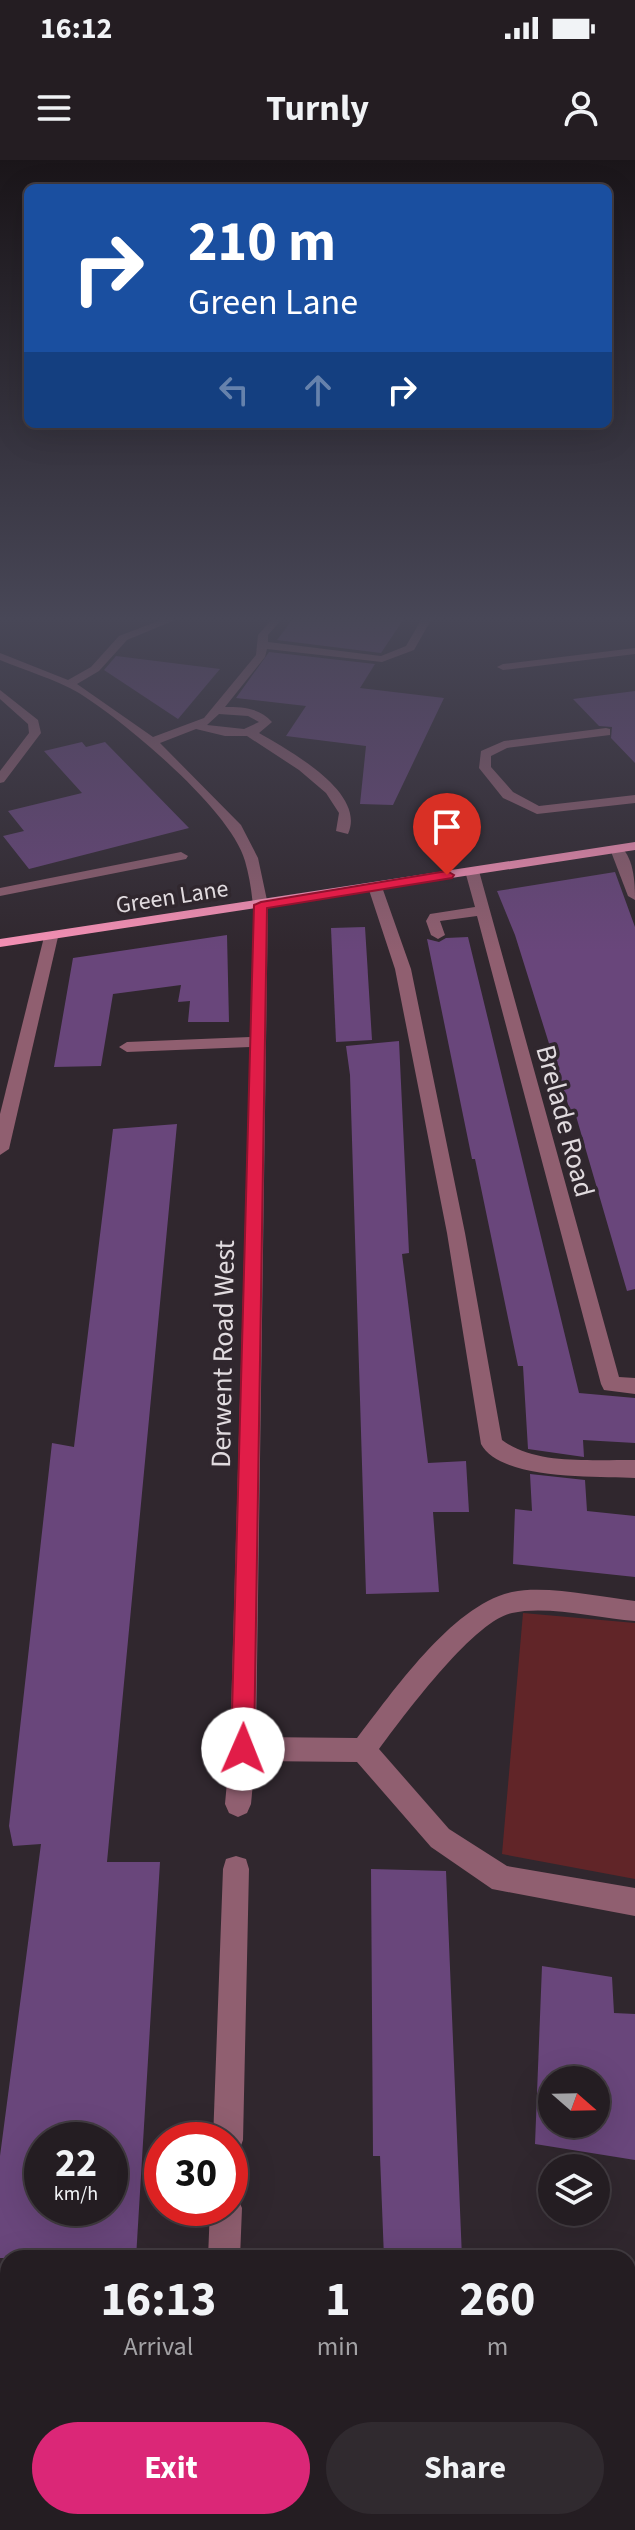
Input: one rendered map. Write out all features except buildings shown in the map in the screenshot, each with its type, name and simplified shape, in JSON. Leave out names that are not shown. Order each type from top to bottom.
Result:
[{"type":"main road","name":"Green Lane","points":[[0,943],[635,846]]},
{"type":"street","points":[[0,779],[35,731]]},
{"type":"street","name":"Derwent Road West","points":[[137,731],[234,825],[251,858],[261,905],[243,1749],[238,1804]]},
{"type":"street","points":[[152,742],[185,731]]},
{"type":"street","points":[[225,731],[254,731]]},
{"type":"street","points":[[249,732],[334,793],[346,813],[343,831]]},
{"type":"street","points":[[606,732],[504,745],[485,754],[485,768],[508,795],[537,810],[635,799]]},
{"type":"street","points":[[617,849],[635,896]]},
{"type":"street","points":[[0,892],[181,856]]},
{"type":"street","name":"Brelade Road","points":[[472,871],[480,911],[611,1384],[635,1386]]},
{"type":"street","points":[[375,887],[403,969],[456,1233],[492,1444],[499,1452],[528,1461],[635,1469]]},
{"type":"street","points":[[438,935],[433,921],[435,917],[480,911]]},
{"type":"street","points":[[0,1149],[51,937]]},
{"type":"street","points":[[127,1047],[258,1042]]},
{"type":"street","points":[[363,1750],[401,1699],[441,1656],[475,1623],[510,1602],[635,1611]]},
{"type":"street","points":[[243,1749],[363,1750],[440,1838],[502,1879],[635,1902]]},
{"type":"street","points":[[229,2122],[236,1869]]},
{"type":"street","points":[[224,2250],[225,2226]]},
{"type":"shaded area","points":[[523,1613],[635,1623],[635,1879],[502,1854]]},
{"type":"route","points":[[243,1749],[261,905],[447,875]]}]
